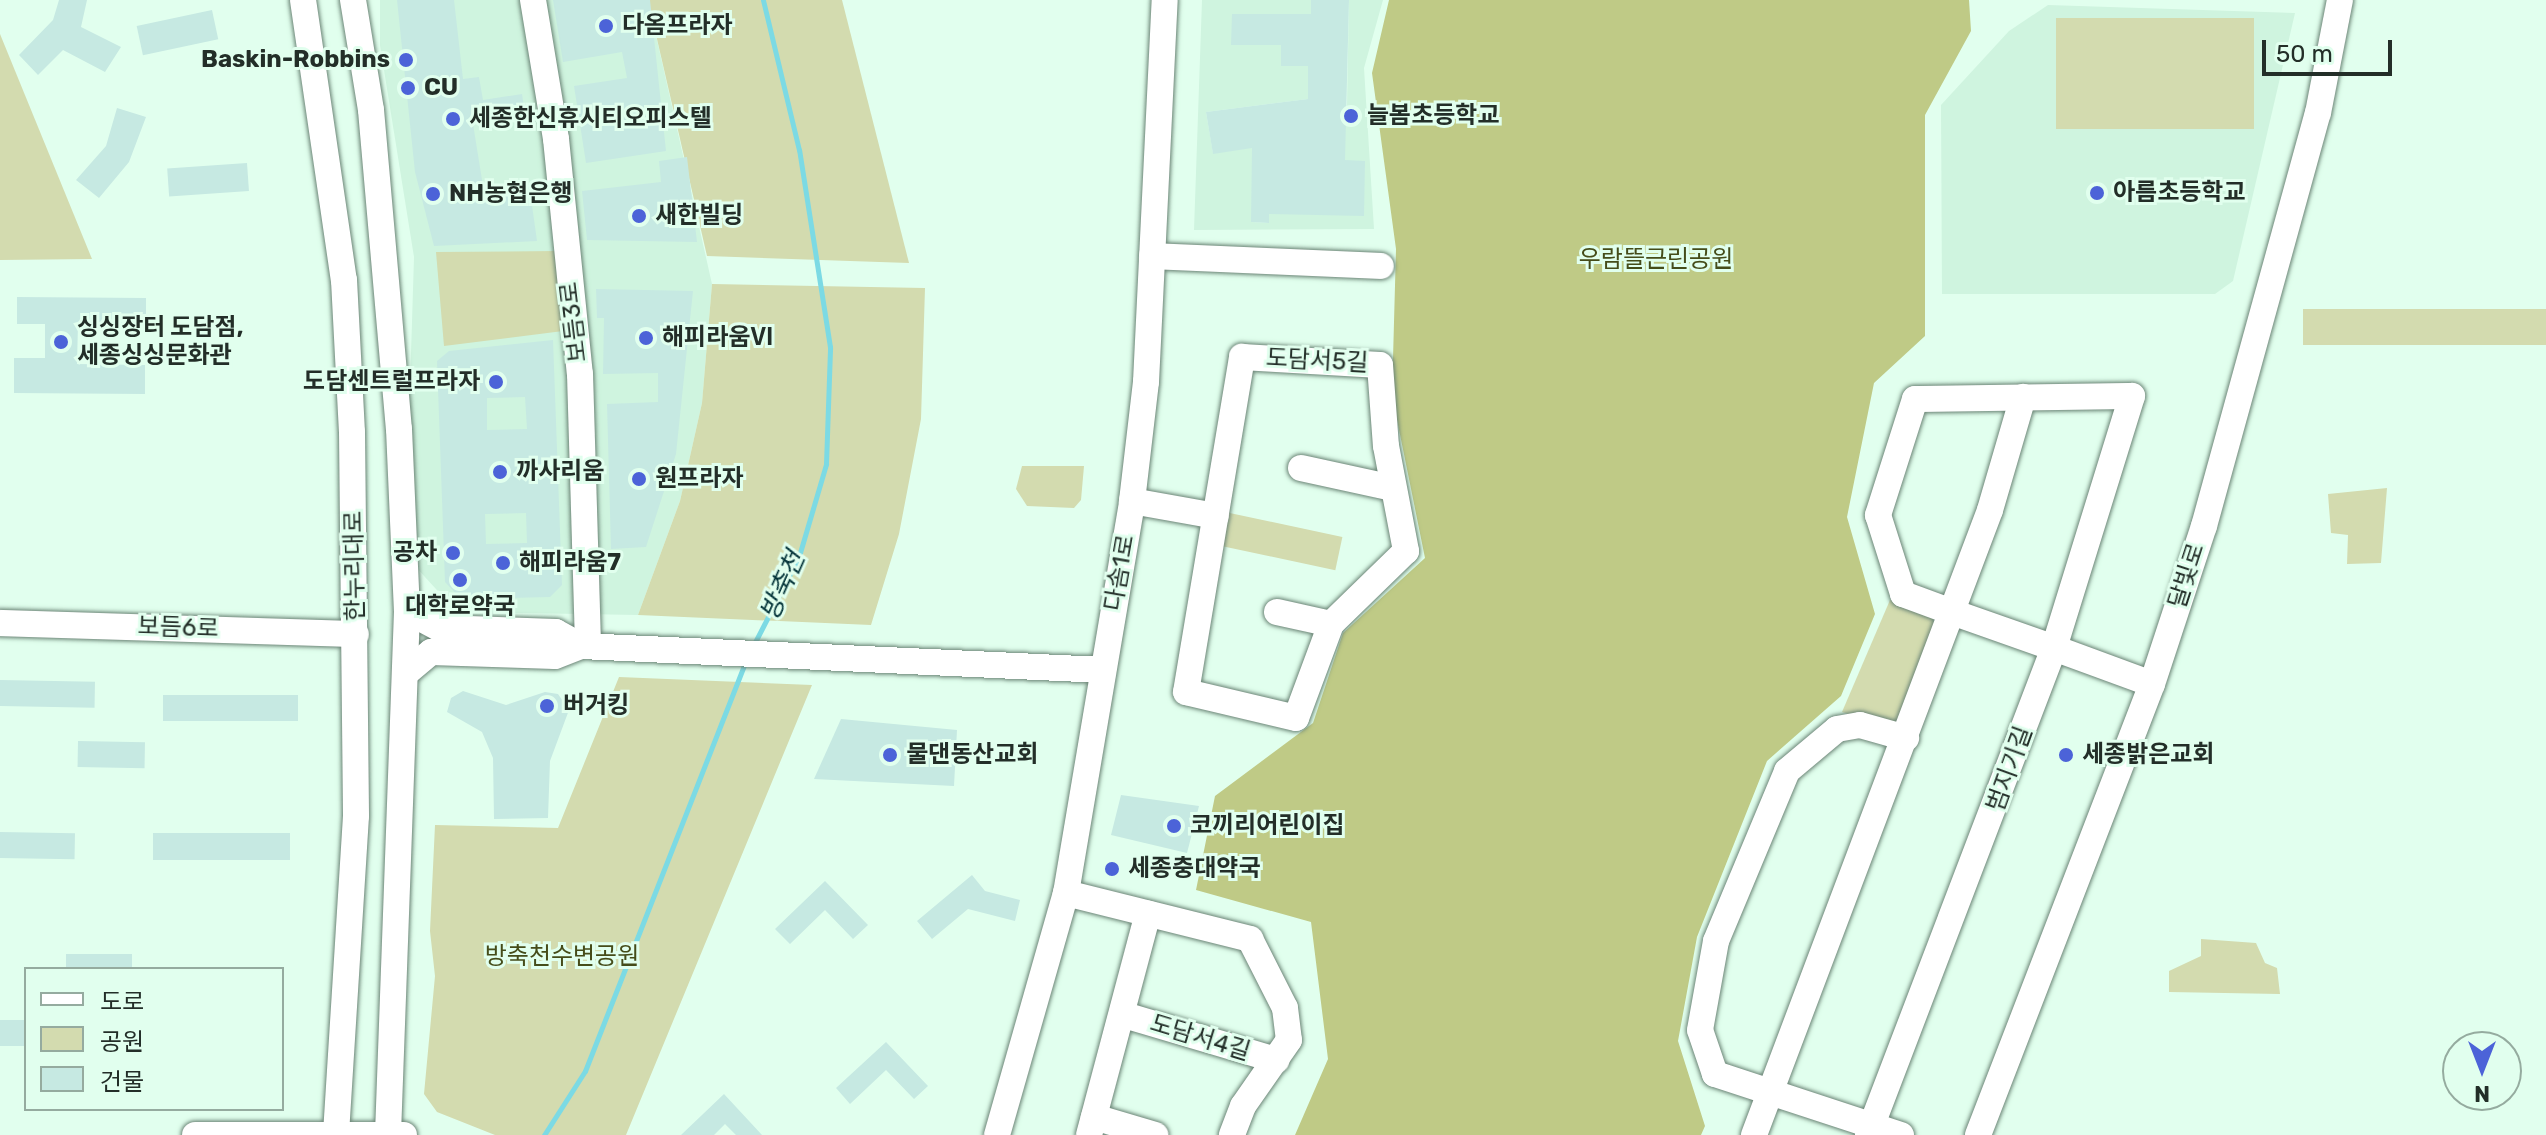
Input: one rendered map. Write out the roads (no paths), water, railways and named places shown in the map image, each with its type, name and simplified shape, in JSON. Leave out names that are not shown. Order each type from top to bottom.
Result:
[{"type":"street","name":"한누리대로","points":[[303,0],[344,280],[356,634],[355,831],[341,1133]]},
{"type":"street","name":"한누리대로","points":[[353,0],[371,110],[399,429],[407,611],[393,1134]]},
{"type":"street","name":"보듬3로","points":[[533,0],[556,139],[580,374],[585,646]]},
{"type":"street","name":"다솜1로","points":[[997,1135],[1066,893],[1132,501],[1152,256],[1165,0]]},
{"type":"street","name":"달빛로","points":[[1978,1135],[2152,684],[2204,526],[2318,113],[2340,0]]},
{"type":"street","points":[[1152,256],[1381,266]]},
{"type":"street","name":"도담서5길","points":[[1242,357],[1380,365],[1393,488],[1406,551],[1331,624],[1296,718],[1186,692],[1242,357]]},
{"type":"street","name":"범지기길","points":[[1869,1130],[2054,648],[2132,396],[2023,397]]},
{"type":"street","points":[[1754,1135],[1768,1090],[1952,612],[2023,397],[1915,399],[1878,515],[1903,594],[1952,612],[2054,648],[2152,684]]},
{"type":"street","points":[[1301,468],[1393,488]]},
{"type":"street","points":[[1132,501],[1216,516]]},
{"type":"street","points":[[407,611],[439,628],[556,632],[585,646],[1103,670]]},
{"type":"street","points":[[1277,612],[1331,624]]},
{"type":"street","name":"보듬6로","points":[[0,623],[356,634]]},
{"type":"street","points":[[406,673],[431,652],[555,656],[585,646]]},
{"type":"street","points":[[1901,1135],[1869,1130],[1768,1090],[1715,1074],[1700,1030],[1716,941],[1787,771],[1837,729],[1860,725],[1906,738]]},
{"type":"street","name":"도담서4길","points":[[1066,893],[1250,939],[1285,1008],[1289,1040],[1243,1106],[1232,1135]]},
{"type":"street","name":"도담서4길","points":[[1148,914],[1124,1015],[1091,1126],[1155,1135]]},
{"type":"street","name":"도담서4길","points":[[1124,1015],[1276,1060]]},
{"type":"street","points":[[195,1135],[393,1134]]},
{"type":"waterway","name":"방축천","points":[[753,646],[799,556],[826,464],[830,347],[799,150],[763,0]]},
{"type":"waterway","name":"방축천","points":[[544,1135],[585,1071],[745,662]]},
{"type":"place","name":"다옴프라자","points":[[606,26]]},
{"type":"place","name":"Baskin-Robbins","points":[[406,60]]},
{"type":"place","name":"CU","points":[[408,88]]},
{"type":"place","name":"늘봄초등학교","points":[[1351,116]]},
{"type":"place","name":"세종한신휴시티오피스텔","points":[[453,119]]},
{"type":"place","name":"아름초등학교","points":[[2097,193]]},
{"type":"place","name":"NH농협은행","points":[[433,194]]},
{"type":"place","name":"새한빌딩","points":[[639,216]]},
{"type":"place","name":"해피라움Ⅵ","points":[[646,338]]},
{"type":"place","name":"싱싱장터 도담점, 세종싱싱문화관","points":[[61,342]]},
{"type":"place","name":"도담센트럴프라자","points":[[496,382]]},
{"type":"place","name":"까사리움","points":[[500,472]]},
{"type":"place","name":"원프라자","points":[[639,479]]},
{"type":"place","name":"공차","points":[[453,553]]},
{"type":"place","name":"해피라움7","points":[[503,563]]},
{"type":"place","name":"대학로약국","points":[[460,580]]},
{"type":"place","name":"버거킹","points":[[547,706]]},
{"type":"place","name":"물댄동산교회","points":[[890,755]]},
{"type":"place","name":"세종밝은교회","points":[[2066,755]]},
{"type":"place","name":"코끼리어린이집","points":[[1174,826]]},
{"type":"place","name":"세종충대약국","points":[[1112,869]]},
{"type":"park label","name":"우람뜰근린공원","points":[[1656,260]]},
{"type":"park label","name":"방축천수변공원","points":[[562,957]]}]
